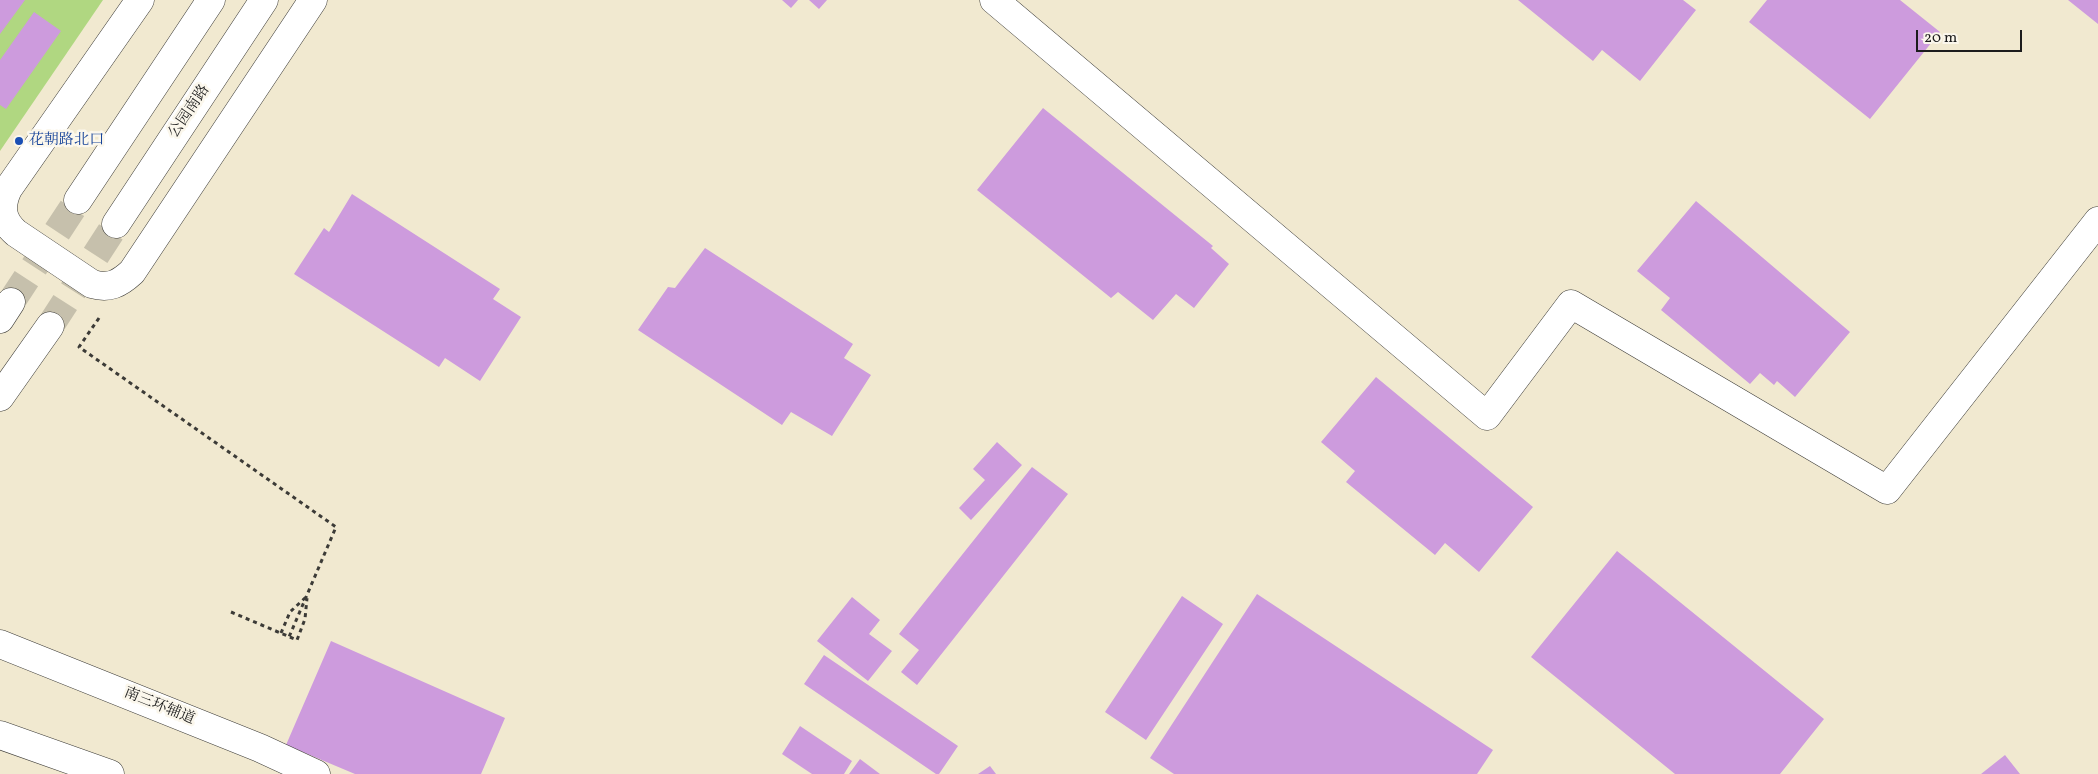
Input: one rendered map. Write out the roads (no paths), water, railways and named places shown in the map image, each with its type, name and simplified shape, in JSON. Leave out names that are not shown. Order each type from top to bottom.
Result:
[{"type":"main road","points":[[140,0],[8,189],[2,209],[9,227],[16,233],[92,284],[102,287],[123,280],[132,272],[312,0]]},
{"type":"main road","points":[[78,200],[212,0]]},
{"type":"main road","name":"公园南路","points":[[116,224],[264,0]]},
{"type":"main road","points":[[994,0],[1487,416],[1571,304],[1887,490],[2098,221]]},
{"type":"main road","points":[[0,397],[50,326]]},
{"type":"main road","name":"南三环辅道","points":[[0,644],[260,748],[316,774]]},
{"type":"main road","points":[[0,735],[110,774]]},
{"type":"tunnel","points":[[11,302],[78,200]]},
{"type":"tunnel","points":[[50,326],[116,224]]},
{"type":"place","name":"花朝路北口","points":[[19,141]]}]
